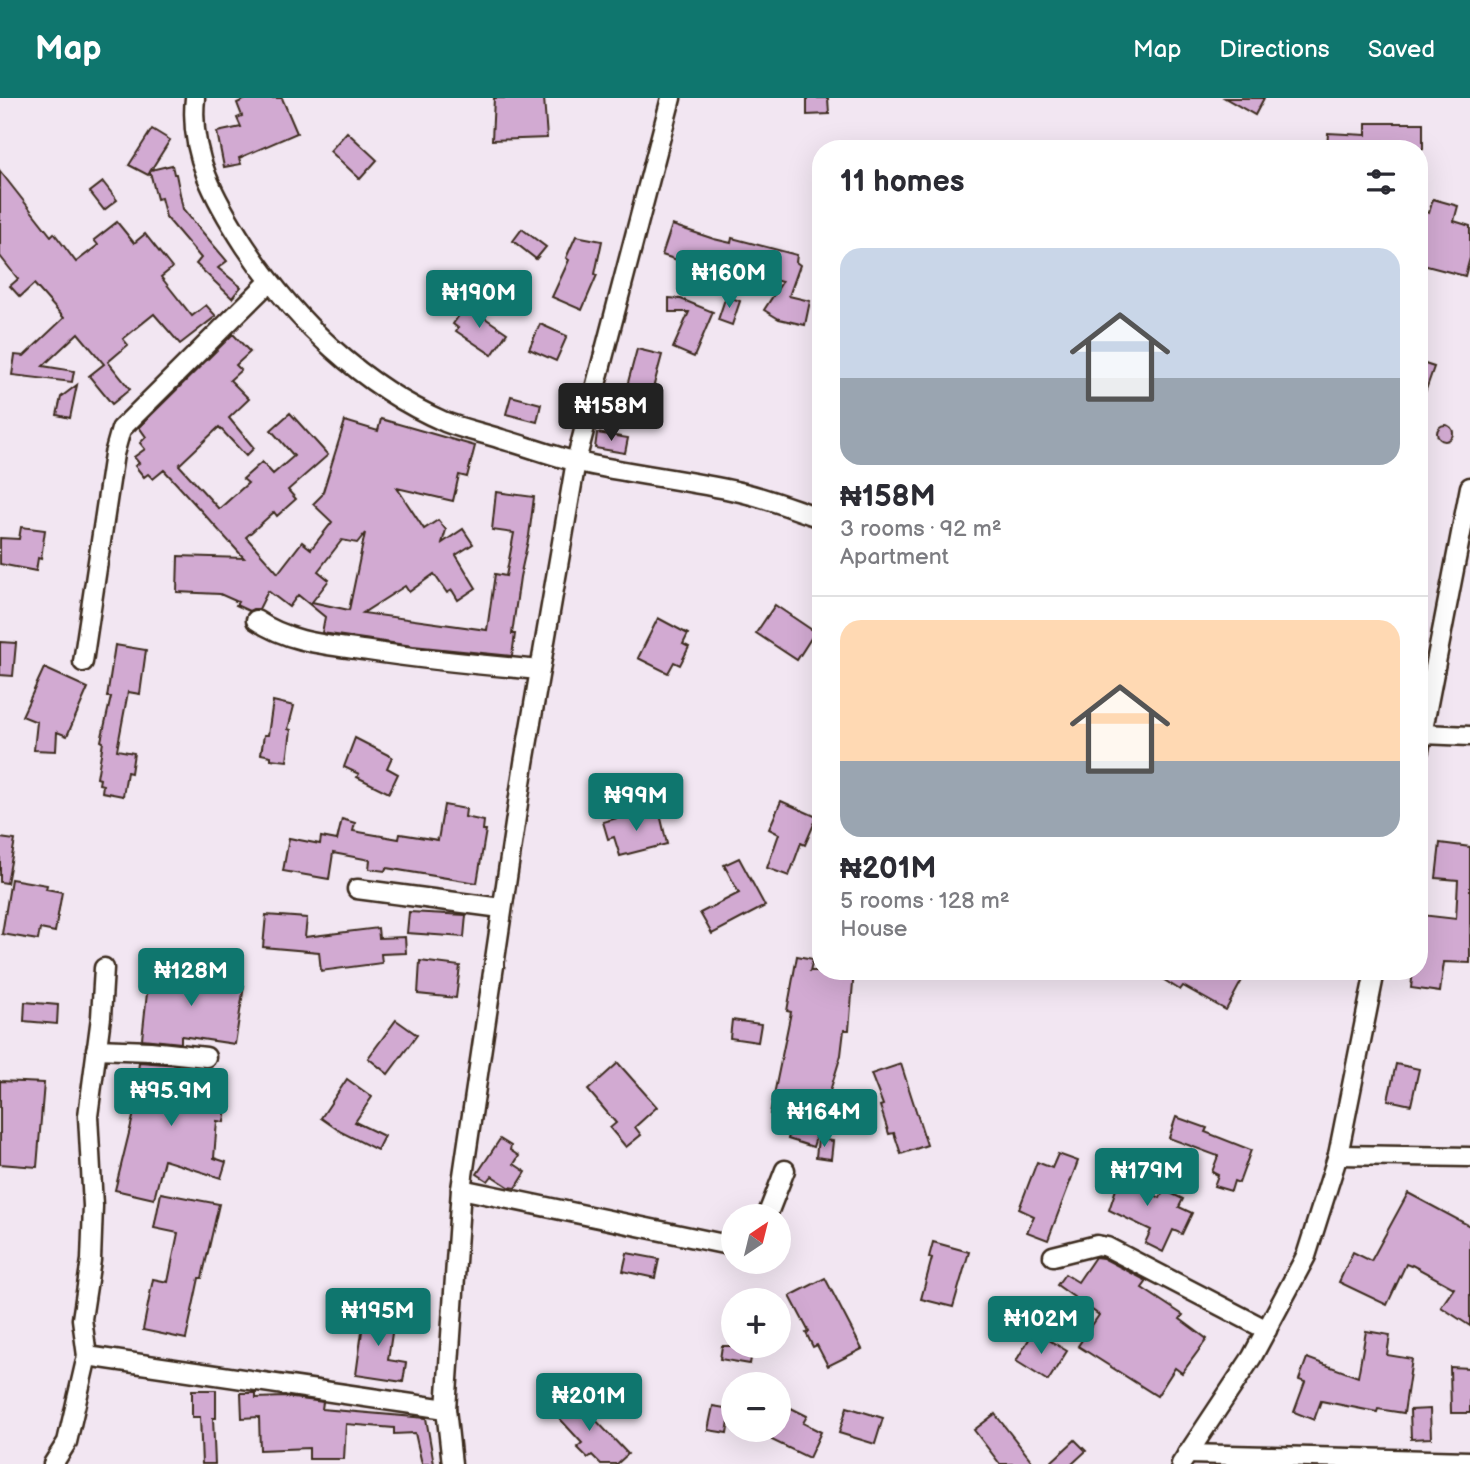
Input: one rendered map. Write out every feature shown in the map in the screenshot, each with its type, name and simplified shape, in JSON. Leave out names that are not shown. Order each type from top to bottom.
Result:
[{"type":"street","points":[[195,98],[199,154],[211,190],[269,282],[351,366],[386,390],[446,422],[576,461],[742,492],[812,515]]},
{"type":"street","points":[[452,1464],[446,1409],[461,1189],[501,908],[576,461],[671,98]]},
{"type":"street","points":[[83,662],[114,454],[121,429],[269,282]]},
{"type":"street","points":[[1428,674],[1470,487]]},
{"type":"street","points":[[256,620],[270,630],[306,642],[436,661],[540,670]]},
{"type":"street","points":[[1428,741],[1470,736]]},
{"type":"street","points":[[357,889],[501,908]]},
{"type":"street","points":[[55,1463],[67,1442],[87,1356],[82,1319],[91,1260],[93,1206],[87,1125],[104,968]]},
{"type":"street","points":[[1184,1459],[1252,1357],[1306,1256],[1338,1155],[1373,980]]},
{"type":"street","points":[[96,1049],[206,1057]]},
{"type":"street","points":[[1338,1155],[1470,1157]]},
{"type":"street","points":[[772,1204],[785,1170]]},
{"type":"street","points":[[461,1189],[721,1243]]},
{"type":"street","points":[[1053,1256],[1097,1245],[1107,1247],[1267,1330]]},
{"type":"street","points":[[87,1356],[446,1409]]},
{"type":"street","points":[[1184,1459],[1470,1461]]},
{"type":"building","points":[[248,98],[282,98],[297,133],[239,158],[241,164],[224,167],[217,132],[241,127],[237,118],[242,116],[237,103]]},
{"type":"building","points":[[494,98],[544,98],[547,138],[492,140]]},
{"type":"building","points":[[807,98],[828,98],[829,114],[807,115]]},
{"type":"building","points":[[1225,98],[1264,98],[1255,115]]},
{"type":"building","points":[[1366,123],[1423,123],[1423,140],[1328,140],[1328,133],[1366,135]]},
{"type":"building","points":[[152,129],[170,140],[151,170],[172,165],[183,209],[227,261],[218,268],[241,287],[232,298],[196,264],[201,258],[166,217],[161,198],[157,199],[150,172],[148,175],[129,165]]},
{"type":"building","points":[[347,132],[377,160],[360,179],[330,151]]},
{"type":"building","points":[[0,171],[51,236],[54,233],[76,262],[98,245],[94,240],[117,222],[134,243],[145,234],[172,268],[161,277],[192,316],[206,305],[216,316],[180,344],[154,314],[123,339],[128,345],[108,362],[130,389],[112,404],[89,376],[104,364],[78,333],[43,366],[74,371],[72,382],[12,375],[15,355],[24,356],[64,318],[34,284],[20,297],[10,286],[18,279],[0,256]]},
{"type":"building","points":[[103,182],[117,200],[104,210],[90,192]]},
{"type":"building","points":[[1433,199],[1458,206],[1454,221],[1470,226],[1470,258],[1465,276],[1428,266],[1429,213]]},
{"type":"building","points":[[672,225],[714,239],[731,243],[732,238],[797,255],[796,262],[800,265],[789,296],[810,301],[805,325],[779,319],[764,310],[782,282],[745,272],[743,278],[662,255]]},
{"type":"building","points":[[522,229],[546,247],[536,259],[513,241]]},
{"type":"building","points":[[576,236],[602,241],[595,274],[597,275],[582,310],[552,297],[569,260],[566,258]]},
{"type":"building","points":[[726,296],[740,301],[732,325],[718,320]]},
{"type":"building","points":[[669,298],[681,299],[713,312],[694,357],[673,348],[689,312],[669,312]]},
{"type":"building","points":[[466,305],[507,333],[492,355],[456,331],[458,328],[453,324]]},
{"type":"building","points":[[540,324],[567,336],[556,361],[529,349]]},
{"type":"building","points":[[233,334],[250,352],[236,365],[241,370],[230,380],[249,399],[229,418],[254,448],[246,456],[219,427],[179,465],[219,509],[248,483],[243,479],[262,462],[273,474],[294,456],[271,430],[290,413],[328,455],[288,490],[296,499],[277,516],[274,512],[246,537],[278,573],[302,542],[311,549],[332,522],[313,504],[322,495],[345,421],[378,431],[381,419],[475,446],[467,477],[459,475],[453,501],[397,488],[424,529],[438,520],[446,530],[442,543],[463,529],[473,544],[456,555],[476,588],[458,600],[452,590],[447,593],[434,574],[409,592],[405,586],[363,613],[487,630],[495,574],[506,576],[514,533],[492,530],[496,492],[534,497],[512,634],[515,634],[512,656],[322,633],[325,617],[298,595],[289,607],[268,591],[259,609],[249,611],[236,605],[238,602],[220,594],[177,592],[178,556],[244,558],[164,470],[153,479],[148,474],[144,477],[135,466],[139,463],[134,457],[145,449],[140,443],[146,437],[139,427]],"holes":[[[365,533],[349,610],[312,602],[329,580],[318,571],[342,540],[357,543]]]},
{"type":"building","points":[[637,349],[662,355],[652,392],[627,386]]},
{"type":"building","points":[[1428,365],[1434,367],[1428,384]]},
{"type":"building","points":[[77,385],[70,418],[57,415],[61,397]]},
{"type":"building","points":[[511,396],[541,404],[537,422],[506,414]]},
{"type":"building","points":[[1445,425],[1451,427],[1451,439],[1445,441],[1439,439],[1437,433],[1439,427]]},
{"type":"building","points":[[597,433],[628,438],[625,453],[595,448]]},
{"type":"building","points":[[21,527],[45,530],[41,559],[38,558],[36,571],[0,564],[0,538],[19,539]]},
{"type":"building","points":[[775,605],[812,630],[812,637],[797,660],[756,633]]},
{"type":"building","points":[[658,618],[688,634],[683,644],[689,647],[680,665],[674,662],[668,673],[638,658]]},
{"type":"building","points":[[0,642],[16,643],[13,676],[0,675]]},
{"type":"building","points":[[115,645],[146,650],[140,694],[128,692],[117,750],[134,753],[123,796],[102,792],[103,785],[99,784],[100,779],[97,778],[101,741],[111,697],[107,697]]},
{"type":"building","points":[[44,668],[88,688],[67,736],[57,732],[56,751],[34,750],[37,722],[22,716]]},
{"type":"building","points":[[273,701],[294,706],[288,729],[291,730],[287,761],[271,759],[271,756],[261,754],[264,735],[268,735]]},
{"type":"building","points":[[355,738],[392,757],[387,768],[398,774],[389,793],[357,777],[359,774],[344,767]]},
{"type":"building","points":[[781,801],[812,815],[812,829],[805,845],[801,843],[789,876],[767,868],[779,834],[769,829]]},
{"type":"building","points":[[444,805],[466,809],[465,817],[484,821],[483,830],[486,830],[477,883],[386,868],[385,871],[369,869],[370,860],[333,853],[329,879],[283,871],[289,838],[320,844],[321,837],[337,840],[342,819],[355,823],[353,831],[399,839],[400,834],[438,840]]},
{"type":"building","points":[[634,813],[636,820],[660,814],[667,844],[620,856],[614,837],[608,839],[603,822]]},
{"type":"building","points":[[0,838],[15,840],[7,883],[0,882]]},
{"type":"building","points":[[1440,843],[1470,847],[1470,963],[1444,962],[1440,992],[1411,988],[1412,980],[1428,980],[1428,916],[1456,919],[1458,880],[1436,878]]},
{"type":"building","points":[[739,858],[765,906],[712,934],[700,913],[739,893],[724,865]]},
{"type":"building","points":[[11,879],[47,885],[46,889],[62,892],[55,932],[40,929],[38,940],[2,934]]},
{"type":"building","points":[[409,912],[466,915],[464,937],[407,933]]},
{"type":"building","points":[[266,915],[307,918],[305,937],[378,928],[379,938],[405,937],[406,953],[381,954],[382,963],[321,971],[319,952],[263,947]]},
{"type":"building","points":[[797,956],[812,959],[812,980],[853,980],[849,1030],[844,1030],[841,1055],[813,1147],[788,1139],[793,1118],[770,1114],[791,1012],[787,1011]]},
{"type":"building","points":[[420,961],[460,966],[456,998],[418,994]]},
{"type":"building","points":[[154,967],[244,986],[235,1044],[181,1036],[181,1043],[142,1039],[147,993]]},
{"type":"building","points":[[1164,980],[1242,980],[1226,1010],[1183,986],[1180,990]]},
{"type":"building","points":[[25,1002],[58,1005],[57,1024],[24,1021]]},
{"type":"building","points":[[396,1020],[417,1035],[388,1074],[368,1058]]},
{"type":"building","points":[[732,1020],[761,1024],[758,1042],[730,1038]]},
{"type":"building","points":[[139,1062],[178,1065],[177,1080],[229,1086],[224,1122],[217,1121],[214,1158],[226,1162],[221,1178],[164,1160],[154,1199],[115,1190],[134,1113]]},
{"type":"building","points":[[618,1063],[657,1107],[635,1127],[641,1135],[626,1147],[610,1128],[616,1123],[588,1090]]},
{"type":"building","points":[[901,1064],[927,1145],[901,1154],[894,1133],[889,1134],[880,1106],[883,1105],[871,1074]]},
{"type":"building","points":[[1396,1064],[1419,1069],[1411,1105],[1388,1100]]},
{"type":"building","points":[[347,1079],[372,1097],[355,1122],[384,1136],[377,1150],[341,1132],[321,1118]]},
{"type":"building","points":[[0,1081],[44,1083],[37,1167],[0,1164]]},
{"type":"building","points":[[1176,1117],[1207,1128],[1205,1132],[1251,1150],[1239,1183],[1234,1181],[1231,1191],[1214,1186],[1218,1175],[1212,1172],[1218,1156],[1169,1138]]},
{"type":"building","points":[[500,1139],[511,1146],[510,1150],[519,1156],[514,1164],[526,1172],[516,1188],[509,1187],[492,1176],[488,1181],[477,1174]]},
{"type":"building","points":[[818,1139],[833,1141],[831,1159],[816,1157]]},
{"type":"building","points":[[1058,1154],[1078,1161],[1048,1240],[1027,1232],[1034,1216],[1019,1209],[1037,1162],[1052,1168]]},
{"type":"building","points":[[1110,1162],[1138,1171],[1133,1184],[1160,1198],[1164,1190],[1183,1199],[1179,1207],[1192,1213],[1182,1234],[1173,1230],[1163,1252],[1145,1243],[1151,1230],[1109,1210],[1119,1180],[1106,1176]]},
{"type":"building","points":[[161,1193],[219,1204],[186,1339],[143,1330],[153,1279],[168,1282],[178,1233],[154,1228]]},
{"type":"building","points":[[1408,1193],[1470,1226],[1470,1326],[1441,1307],[1454,1288],[1412,1265],[1406,1264],[1387,1305],[1339,1282],[1353,1252],[1371,1261]]},
{"type":"building","points":[[933,1242],[969,1252],[953,1307],[921,1299],[932,1258],[929,1257]]},
{"type":"building","points":[[627,1253],[659,1259],[655,1278],[623,1271]]},
{"type":"building","points":[[1095,1257],[1103,1258],[1147,1281],[1142,1288],[1183,1315],[1180,1319],[1207,1339],[1182,1373],[1175,1368],[1157,1396],[1078,1346],[1099,1315],[1057,1285],[1065,1274],[1078,1282]]},
{"type":"building","points":[[825,1278],[862,1349],[828,1366],[817,1345],[813,1347],[806,1333],[809,1332],[791,1295]]},
{"type":"building","points":[[365,1309],[395,1313],[388,1360],[406,1363],[403,1382],[356,1375]]},
{"type":"building","points":[[1034,1331],[1067,1351],[1048,1381],[1016,1361]]},
{"type":"building","points":[[1366,1331],[1390,1335],[1387,1355],[1412,1359],[1404,1413],[1378,1409],[1377,1412],[1321,1401],[1314,1420],[1294,1412],[1305,1382],[1299,1380],[1307,1358],[1358,1377]]},
{"type":"building","points":[[721,1352],[721,1358],[751,1358],[750,1364],[720,1359]]},
{"type":"building","points":[[1450,1367],[1470,1368],[1470,1413],[1451,1413]]},
{"type":"building","points":[[192,1390],[216,1390],[216,1418],[213,1418],[215,1464],[202,1464],[200,1417],[192,1417]]},
{"type":"building","points":[[241,1393],[256,1393],[256,1398],[285,1397],[323,1402],[322,1409],[426,1418],[434,1464],[422,1464],[415,1433],[394,1434],[394,1428],[346,1424],[344,1459],[309,1459],[309,1448],[260,1450],[259,1417],[242,1418]]},
{"type":"building","points":[[571,1393],[589,1420],[592,1416],[628,1454],[617,1464],[601,1464],[592,1455],[588,1458],[577,1447],[582,1443],[551,1406]]},
{"type":"building","points":[[713,1406],[721,1407],[721,1432],[708,1430]]},
{"type":"building","points":[[847,1407],[883,1418],[875,1444],[839,1433]]},
{"type":"building","points":[[791,1408],[807,1416],[803,1423],[821,1432],[809,1458],[776,1442],[791,1442]]},
{"type":"building","points":[[1430,1409],[1431,1438],[1411,1439],[1410,1410]]},
{"type":"building","points":[[995,1414],[1034,1464],[1000,1464],[974,1430]]},
{"type":"building","points":[[1075,1440],[1086,1451],[1072,1464],[1049,1464]]}]
